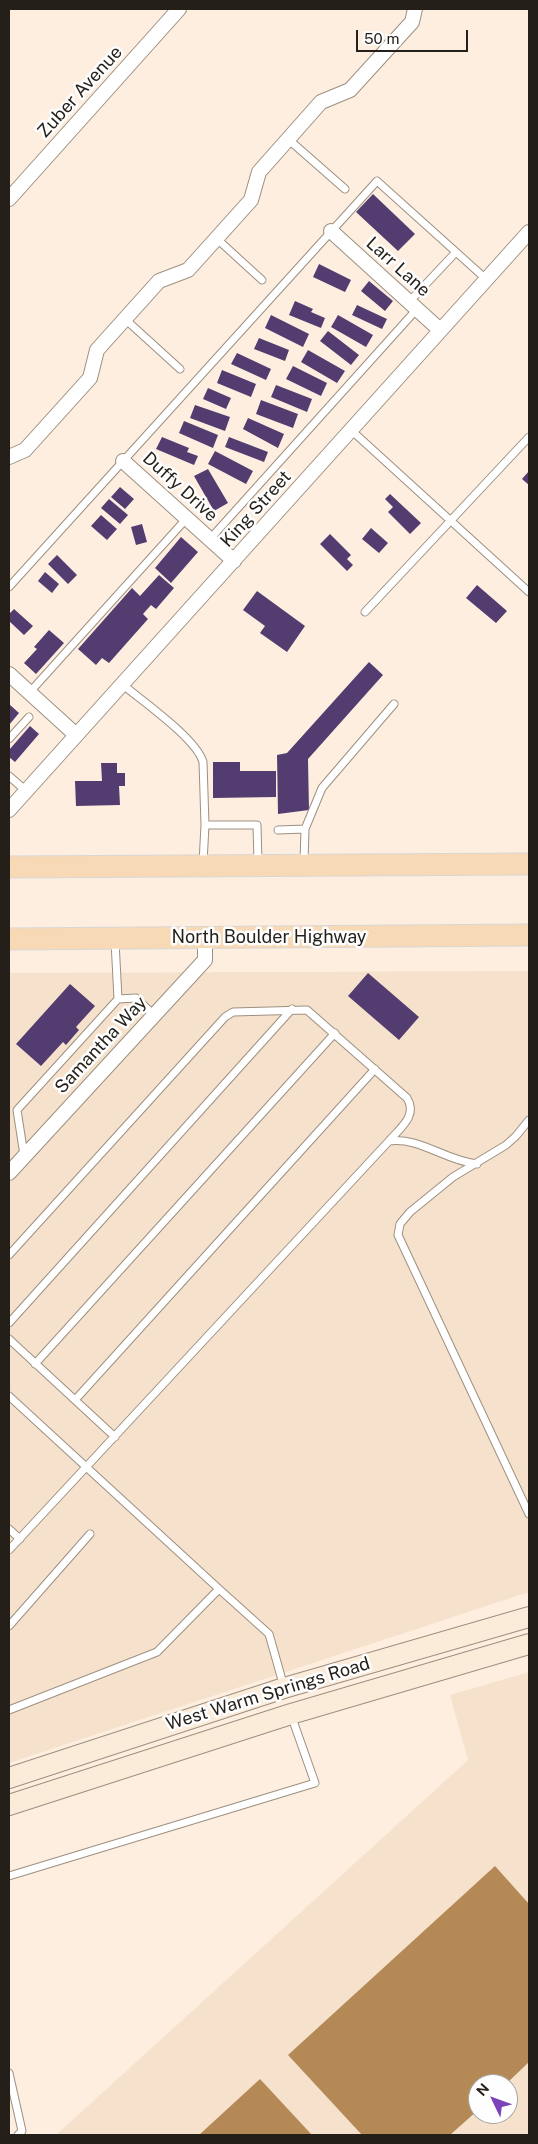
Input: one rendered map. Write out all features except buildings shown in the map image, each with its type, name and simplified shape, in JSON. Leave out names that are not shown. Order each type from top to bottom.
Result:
[{"type":"main road","points":[[9,867],[529,864]]},
{"type":"main road","name":"North Boulder Highway","points":[[9,938],[529,935]]},
{"type":"main road","name":"West Warm Springs Road","points":[[9,1778],[284,1688],[529,1617]]},
{"type":"main road","name":"West Warm Springs Road","points":[[9,1805],[290,1714],[529,1644]]},
{"type":"main road","points":[[284,1688],[290,1714]]},
{"type":"street","name":"Zuber Avenue","points":[[9,199],[179,9]]},
{"type":"street","points":[[9,457],[25,450],[90,378],[97,350],[159,281],[188,270],[251,200],[259,172],[321,102],[350,90],[412,22],[416,9]]},
{"type":"street","name":"Larr Lane","points":[[331,231],[440,330]]},
{"type":"street","name":"King Street","points":[[9,810],[529,232]]},
{"type":"street","name":"Duffy Drive","points":[[123,461],[234,561]]},
{"type":"street","points":[[9,674],[76,734]]},
{"type":"street","name":"Samantha Way","points":[[9,1173],[205,960],[205,937]]},
{"type":"lane","points":[[288,139],[345,190]]},
{"type":"lane","points":[[9,587],[377,180],[486,280]]},
{"type":"lane","points":[[216,238],[262,280]]},
{"type":"lane","points":[[210,539],[413,306],[456,252]]},
{"type":"lane","points":[[125,320],[180,369]]},
{"type":"lane","points":[[351,430],[529,592]]},
{"type":"lane","points":[[366,612],[452,522],[529,437]]},
{"type":"lane","points":[[29,693],[186,518]]},
{"type":"lane","points":[[122,684],[191,742],[201,754],[203,762],[205,825],[203,866]]},
{"type":"lane","points":[[304,865],[305,830],[322,788],[394,704]]},
{"type":"lane","points":[[9,739],[29,717]]},
{"type":"lane","points":[[9,776],[26,790]]},
{"type":"lane","points":[[205,825],[258,825],[258,866]]},
{"type":"lane","points":[[278,830],[305,830]]},
{"type":"lane","points":[[115,938],[118,999]]},
{"type":"lane","points":[[24,1157],[17,1110],[118,999],[136,998],[154,1015]]},
{"type":"lane","points":[[9,1323],[292,1009]]},
{"type":"lane","points":[[9,1255],[225,1017],[233,1012],[243,1010],[307,1010],[407,1098],[412,1106],[411,1114],[388,1141],[116,1437],[9,1550]]},
{"type":"lane","points":[[35,1364],[334,1033]]},
{"type":"lane","points":[[75,1400],[375,1069]]},
{"type":"lane","points":[[529,1120],[516,1136],[477,1164],[453,1178],[410,1212],[400,1224],[398,1235],[529,1514]]},
{"type":"lane","points":[[388,1141],[403,1139],[414,1141],[452,1160],[477,1164]]},
{"type":"lane","points":[[9,1339],[116,1437]]},
{"type":"lane","points":[[9,1396],[269,1634],[284,1688]]},
{"type":"lane","points":[[9,1529],[20,1539]]},
{"type":"lane","points":[[9,1626],[90,1534]]},
{"type":"lane","points":[[9,1710],[157,1652],[219,1589]]},
{"type":"lane","points":[[9,1876],[315,1782],[290,1714]]},
{"type":"lane","points":[[9,2072],[22,2131],[18,2135]]},
{"type":"shaded area","points":[[529,971],[529,1592],[9,1763],[9,973]]},
{"type":"shaded area","points":[[529,1672],[529,2135],[56,2135],[468,1760],[450,1695]]},
{"type":"shaded area","points":[[495,1866],[529,1904],[529,2062],[516,2074],[468,2074],[468,2119],[450,2135],[362,2135],[288,2055]]},
{"type":"shaded area","points":[[260,2079],[312,2135],[199,2135]]}]
